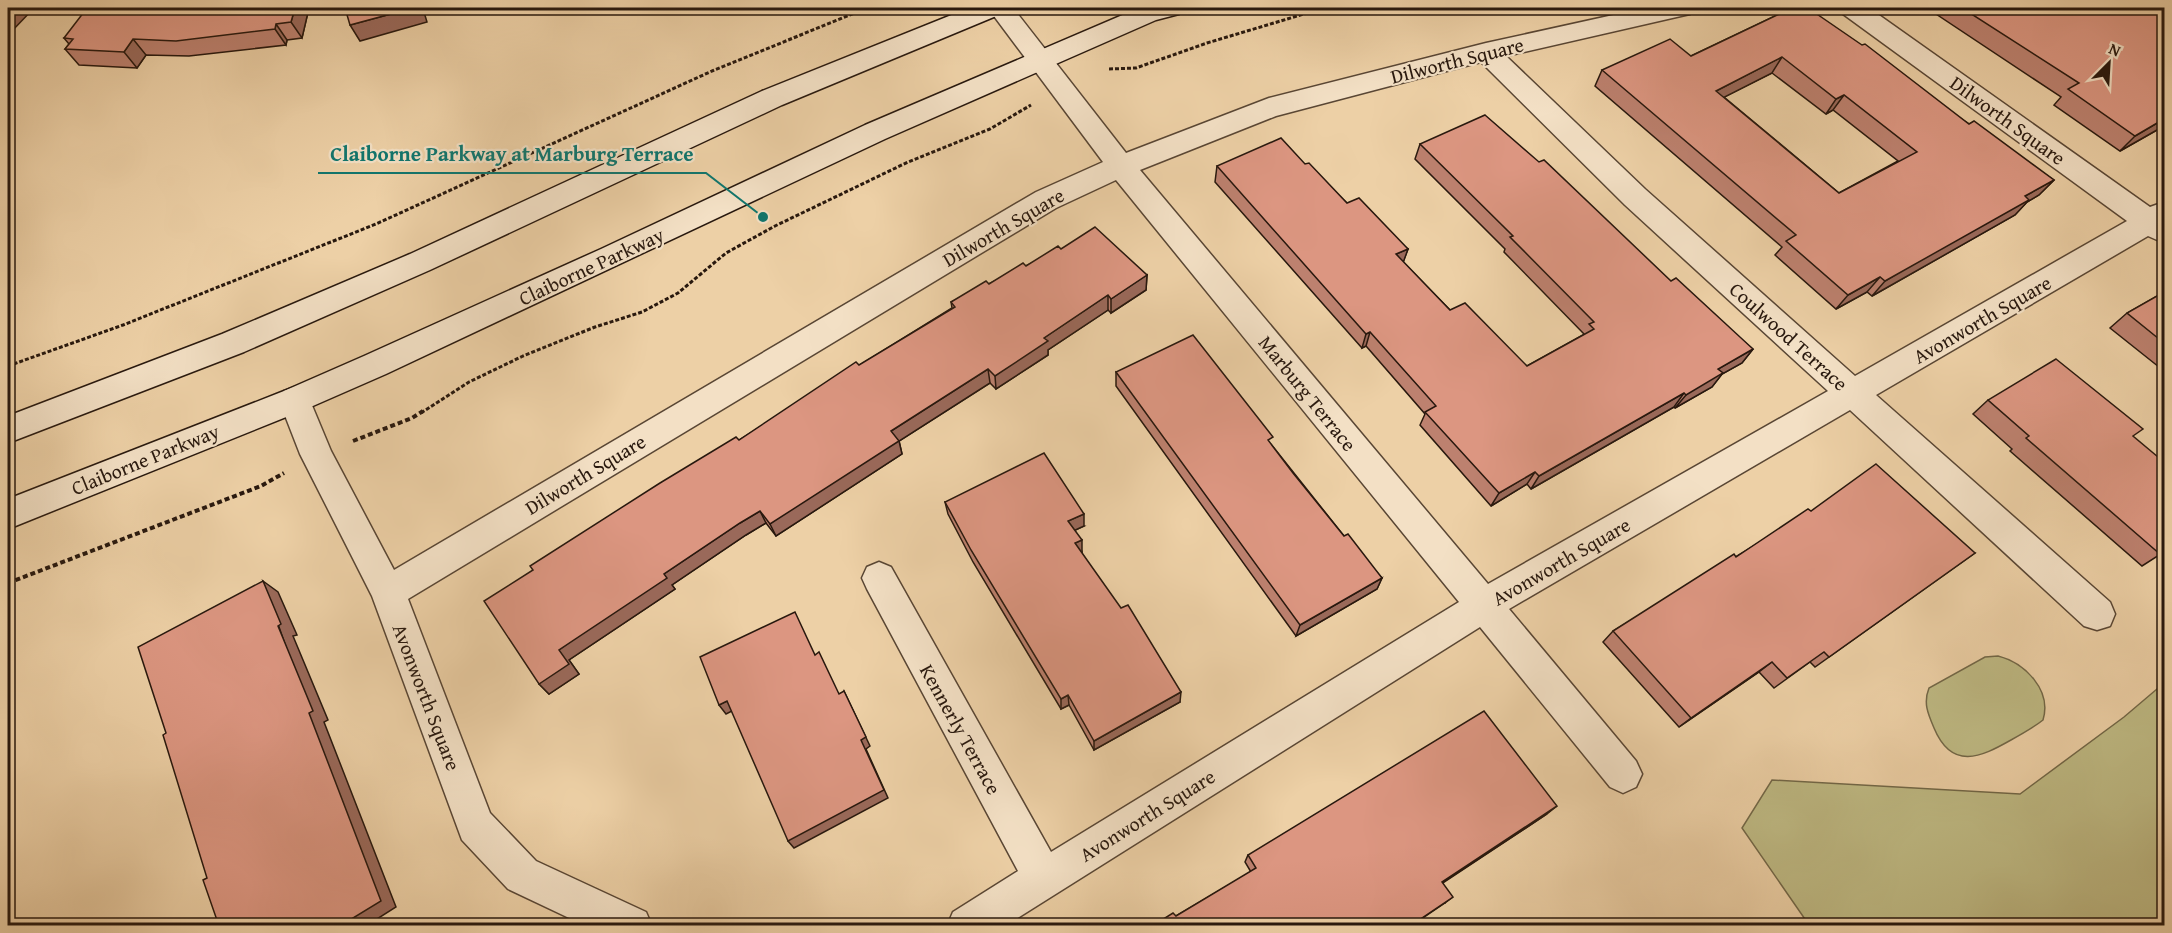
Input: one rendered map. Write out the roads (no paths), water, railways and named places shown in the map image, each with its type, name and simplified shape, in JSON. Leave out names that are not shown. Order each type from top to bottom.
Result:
[{"type":"street","points":[[8,430],[266,329],[420,262],[772,98],[993,8]]},
{"type":"street","name":"Marburg Terrace","points":[[1000,8],[1121,166],[1623,774]]},
{"type":"street","name":"Claiborne Parkway","points":[[8,513],[295,400],[611,257],[875,132],[1048,73],[1149,14],[1170,8]]},
{"type":"street","name":"Dilworth Square","points":[[388,592],[1046,200],[1121,166],[1269,108],[1486,52],[1681,8]]},
{"type":"street","name":"Dilworth Square","points":[[1852,8],[2160,222]]},
{"type":"street","name":"Coulwood Terrace","points":[[1486,52],[1635,197],[2097,614]]},
{"type":"street","name":"Avonworth Square","points":[[967,926],[1483,606],[1853,394],[2160,222]]},
{"type":"street","name":"Avonworth Square","points":[[295,400],[316,454],[388,592],[476,826],[522,875],[632,926]]},
{"type":"street","name":"Kennerly Terrace","points":[[879,578],[1044,879]]},
{"type":"place","name":"Claiborne Parkway at Marburg Terrace","points":[[763,217]]}]
